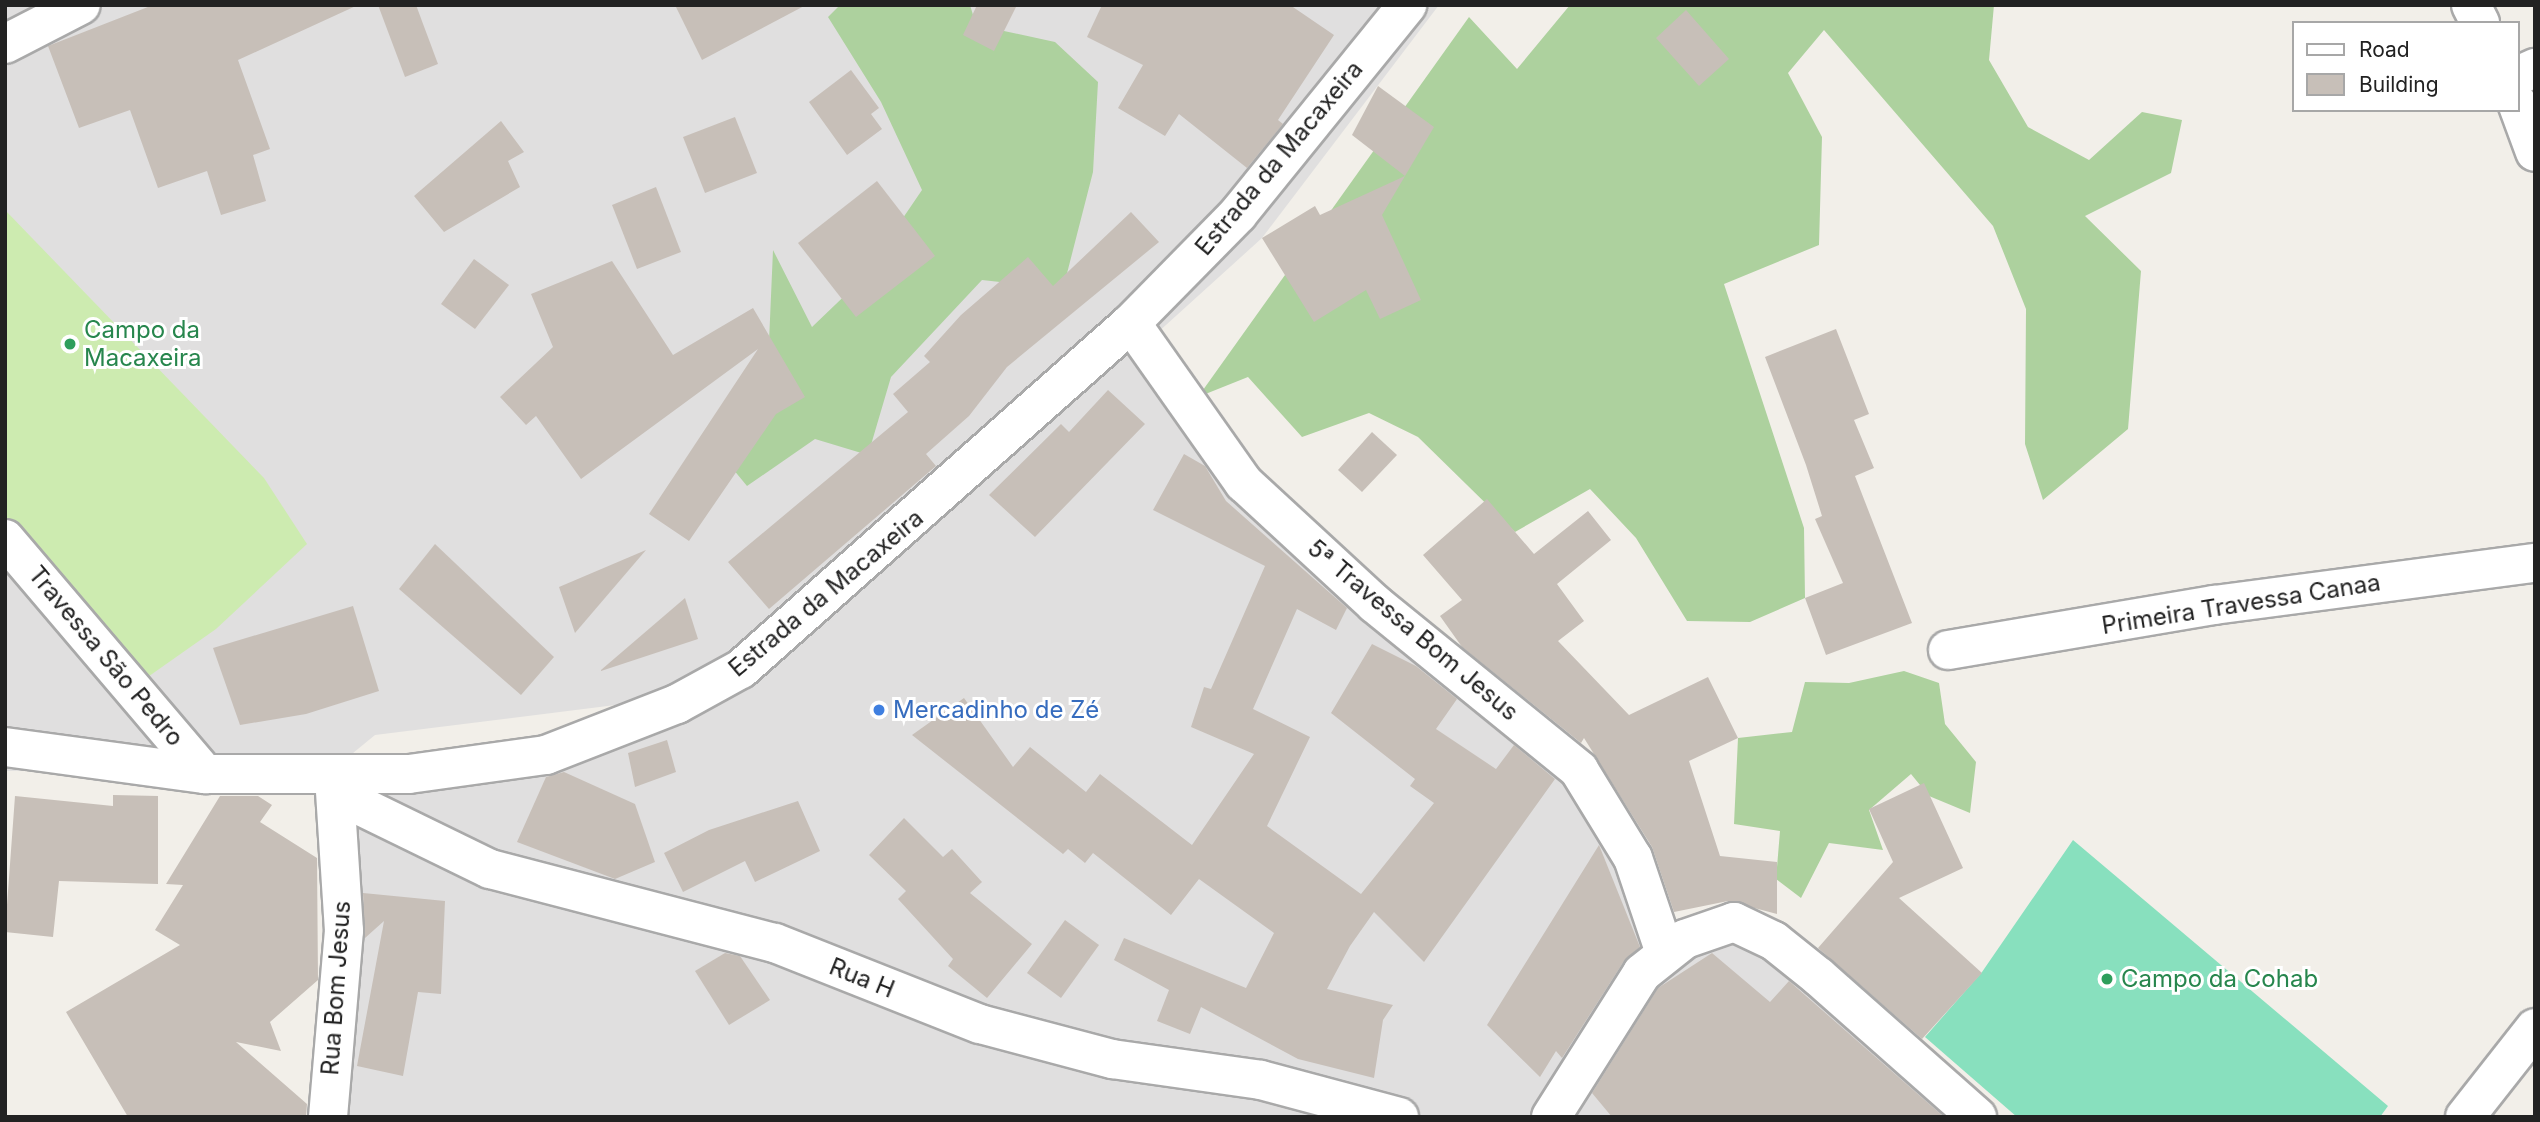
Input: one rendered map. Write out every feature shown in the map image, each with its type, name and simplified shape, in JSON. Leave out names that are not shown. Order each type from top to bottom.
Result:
[{"type":"street","points":[[5,44],[81,5]]},
{"type":"street","name":"Estrada da Macaxeira","points":[[5,747],[205,774],[336,785],[546,755],[609,735],[741,669],[1131,323],[1237,214],[1407,5]]},
{"type":"street","points":[[2471,5],[2479,21]]},
{"type":"street","points":[[2519,75],[2535,68]]},
{"type":"street","points":[[2519,108],[2535,152]]},
{"type":"street","name":"5ª Travessa Bom Jesus","points":[[1131,323],[1244,483],[1375,604],[1579,770],[1633,858],[1665,953]]},
{"type":"street","name":"Travessa São Pedro","points":[[5,539],[205,774]]},
{"type":"street","name":"Primeira Travessa Canaa","points":[[1948,650],[2214,605],[2535,563]]},
{"type":"street","name":"Rua Bom Jesus","points":[[328,1117],[344,931],[336,785]]},
{"type":"street","name":"Rua H","points":[[336,785],[490,869],[775,943],[980,1024],[1112,1059],[1261,1080],[1399,1117]]},
{"type":"street","points":[[1551,1117],[1599,1034],[1665,953],[1721,923],[1752,928],[1819,977],[1977,1117]]},
{"type":"street","points":[[2465,1117],[2535,1028]]},
{"type":"shaded area","points":[[5,5],[1439,5],[1262,238],[1145,344],[1202,431],[1579,770],[1661,942],[1740,914],[1779,921],[1997,1117],[323,1117],[335,793],[651,722],[695,695],[375,735],[303,794],[285,767],[5,771]]},
{"type":"green space","points":[[840,5],[970,5],[976,25],[1055,42],[1098,82],[1093,172],[1063,289],[982,280],[891,377],[868,455],[815,439],[747,486],[714,446],[769,342],[773,250],[812,327],[860,281],[922,190],[881,102],[828,17]]},
{"type":"green space","points":[[1570,5],[1994,5],[1989,60],[2028,127],[2089,160],[2142,112],[2182,120],[2171,173],[2085,216],[2141,271],[2128,429],[2043,500],[2025,444],[2026,309],[1993,226],[1824,30],[1788,73],[1822,137],[1819,245],[1724,284],[1804,528],[1805,598],[1750,622],[1687,621],[1636,538],[1590,489],[1515,532],[1418,437],[1369,413],[1302,437],[1248,377],[1198,397],[1469,17],[1517,69]]},
{"type":"green space","name":"Campo da Macaxeira","points":[[5,210],[264,478],[307,544],[216,629],[135,686],[5,537]]},
{"type":"green space","points":[[1904,671],[1939,683],[1945,724],[1976,762],[1970,813],[1929,796],[1911,774],[1869,810],[1883,850],[1829,843],[1801,898],[1776,879],[1780,831],[1734,824],[1738,738],[1792,732],[1805,682],[1849,683]]},
{"type":"green space","name":"Campo da Cohab","points":[[2073,840],[2388,1106],[2380,1117],[2017,1117],[1925,1037],[1982,972]]},
{"type":"building","points":[[153,5],[358,5],[238,60],[270,149],[253,155],[266,201],[221,215],[207,171],[158,188],[130,110],[79,128],[48,46]]},
{"type":"building","points":[[378,5],[416,5],[438,64],[405,77]]},
{"type":"building","points":[[675,5],[806,5],[702,60]]},
{"type":"building","points":[[977,5],[1017,5],[994,51],[963,35]]},
{"type":"building","points":[[1102,5],[1290,5],[1334,35],[1278,120],[1283,124],[1247,168],[1179,114],[1165,136],[1118,108],[1143,65],[1087,37]]},
{"type":"building","points":[[1686,10],[1729,59],[1699,86],[1656,38]]},
{"type":"building","points":[[851,70],[879,108],[871,114],[882,129],[847,155],[809,102]]},
{"type":"building","points":[[1378,86],[1434,127],[1405,176],[1352,135]]},
{"type":"building","points":[[735,117],[757,173],[705,193],[683,137]]},
{"type":"building","points":[[501,121],[524,152],[508,161],[520,187],[444,232],[414,196]]},
{"type":"building","points":[[1405,176],[1382,215],[1421,300],[1380,319],[1366,290],[1314,322],[1262,238],[1315,206],[1320,215]]},
{"type":"building","points":[[877,181],[935,256],[856,317],[798,243]]},
{"type":"building","points":[[656,187],[681,252],[637,269],[612,205]]},
{"type":"building","points":[[1131,212],[1159,242],[1007,367],[969,416],[926,454],[936,466],[769,609],[728,562],[908,412],[893,394],[930,362],[924,356],[961,315],[1028,257],[1053,286]]},
{"type":"building","points":[[474,259],[509,285],[475,329],[441,304]]},
{"type":"building","points":[[612,261],[673,355],[753,308],[805,397],[776,414],[689,541],[649,514],[758,349],[581,479],[536,416],[526,425],[500,397],[553,347],[531,294]]},
{"type":"building","points":[[1836,329],[1869,414],[1854,420],[1874,468],[1855,476],[1912,623],[1826,655],[1805,598],[1843,583],[1815,519],[1822,516],[1806,465],[1765,357]]},
{"type":"building","points":[[1108,390],[1145,424],[1035,537],[989,495],[1061,424],[1069,432]]},
{"type":"building","points":[[1372,432],[1397,455],[1362,492],[1338,470]]},
{"type":"building","points":[[1184,454],[1205,466],[1226,501],[1347,608],[1336,630],[1297,609],[1253,709],[1310,737],[1267,826],[1361,894],[1434,803],[1410,786],[1415,779],[1331,713],[1372,644],[1416,666],[1457,699],[1436,729],[1496,769],[1514,745],[1555,779],[1424,962],[1374,912],[1350,946],[1327,989],[1393,1005],[1383,1020],[1374,1078],[1298,1059],[1201,1007],[1190,1034],[1157,1021],[1169,990],[1114,960],[1124,938],[1246,988],[1274,933],[1199,879],[1171,915],[1093,853],[1085,863],[1068,849],[1063,854],[912,735],[964,698],[1013,767],[1030,747],[1086,792],[1100,774],[1192,845],[1254,754],[1191,727],[1204,687],[1211,689],[1265,566],[1153,510]]},
{"type":"building","points":[[1487,499],[1534,554],[1588,511],[1611,540],[1557,584],[1584,621],[1558,641],[1629,715],[1708,677],[1738,738],[1689,761],[1720,856],[1777,862],[1777,914],[1728,901],[1674,912],[1652,847],[1584,738],[1581,743],[1462,647],[1440,616],[1462,600],[1423,555]]},
{"type":"building","points":[[435,544],[554,657],[521,695],[399,589]]},
{"type":"building","points":[[646,550],[575,633],[559,587]]},
{"type":"building","points":[[685,598],[698,639],[601,671],[601,670]]},
{"type":"building","points":[[353,606],[379,691],[306,714],[240,725],[213,648]]},
{"type":"building","points":[[667,740],[676,772],[635,787],[628,753]]},
{"type":"building","points":[[564,772],[635,804],[655,862],[615,879],[517,842],[546,777]]},
{"type":"building","points":[[1924,783],[1963,868],[1899,898],[1982,973],[1922,1039],[1818,948],[1893,862],[1869,809]]},
{"type":"building","points":[[113,795],[158,796],[158,884],[59,881],[53,937],[5,932],[15,796],[113,806]]},
{"type":"building","points":[[220,796],[258,796],[272,805],[260,822],[317,858],[318,980],[270,1022],[281,1051],[236,1042],[307,1104],[306,1117],[128,1117],[66,1012],[180,945],[155,930],[183,885],[166,884]]},
{"type":"building","points":[[798,801],[820,851],[755,882],[745,861],[683,892],[664,853],[709,830]]},
{"type":"building","points":[[904,818],[943,857],[952,849],[982,882],[970,893],[1032,944],[987,998],[948,966],[953,959],[898,899],[906,891],[869,855]]},
{"type":"building","points":[[1599,845],[1640,947],[1624,961],[1562,1058],[1556,1051],[1540,1077],[1487,1025]]},
{"type":"building","points":[[363,893],[445,901],[441,994],[418,992],[403,1076],[357,1066],[384,921],[365,938]]},
{"type":"building","points":[[1065,920],[1099,945],[1061,998],[1027,973]]},
{"type":"building","points":[[725,953],[740,956],[770,1000],[729,1025],[695,971]]},
{"type":"building","points":[[1712,953],[1770,1002],[1789,981],[1944,1117],[1612,1117],[1592,1093],[1658,988]]},
{"type":"place","name":"Campo da Macaxeira","points":[[70,344]]},
{"type":"place","name":"Mercadinho de Zé","points":[[879,710]]},
{"type":"place","name":"Campo da Cohab","points":[[2107,979]]}]
